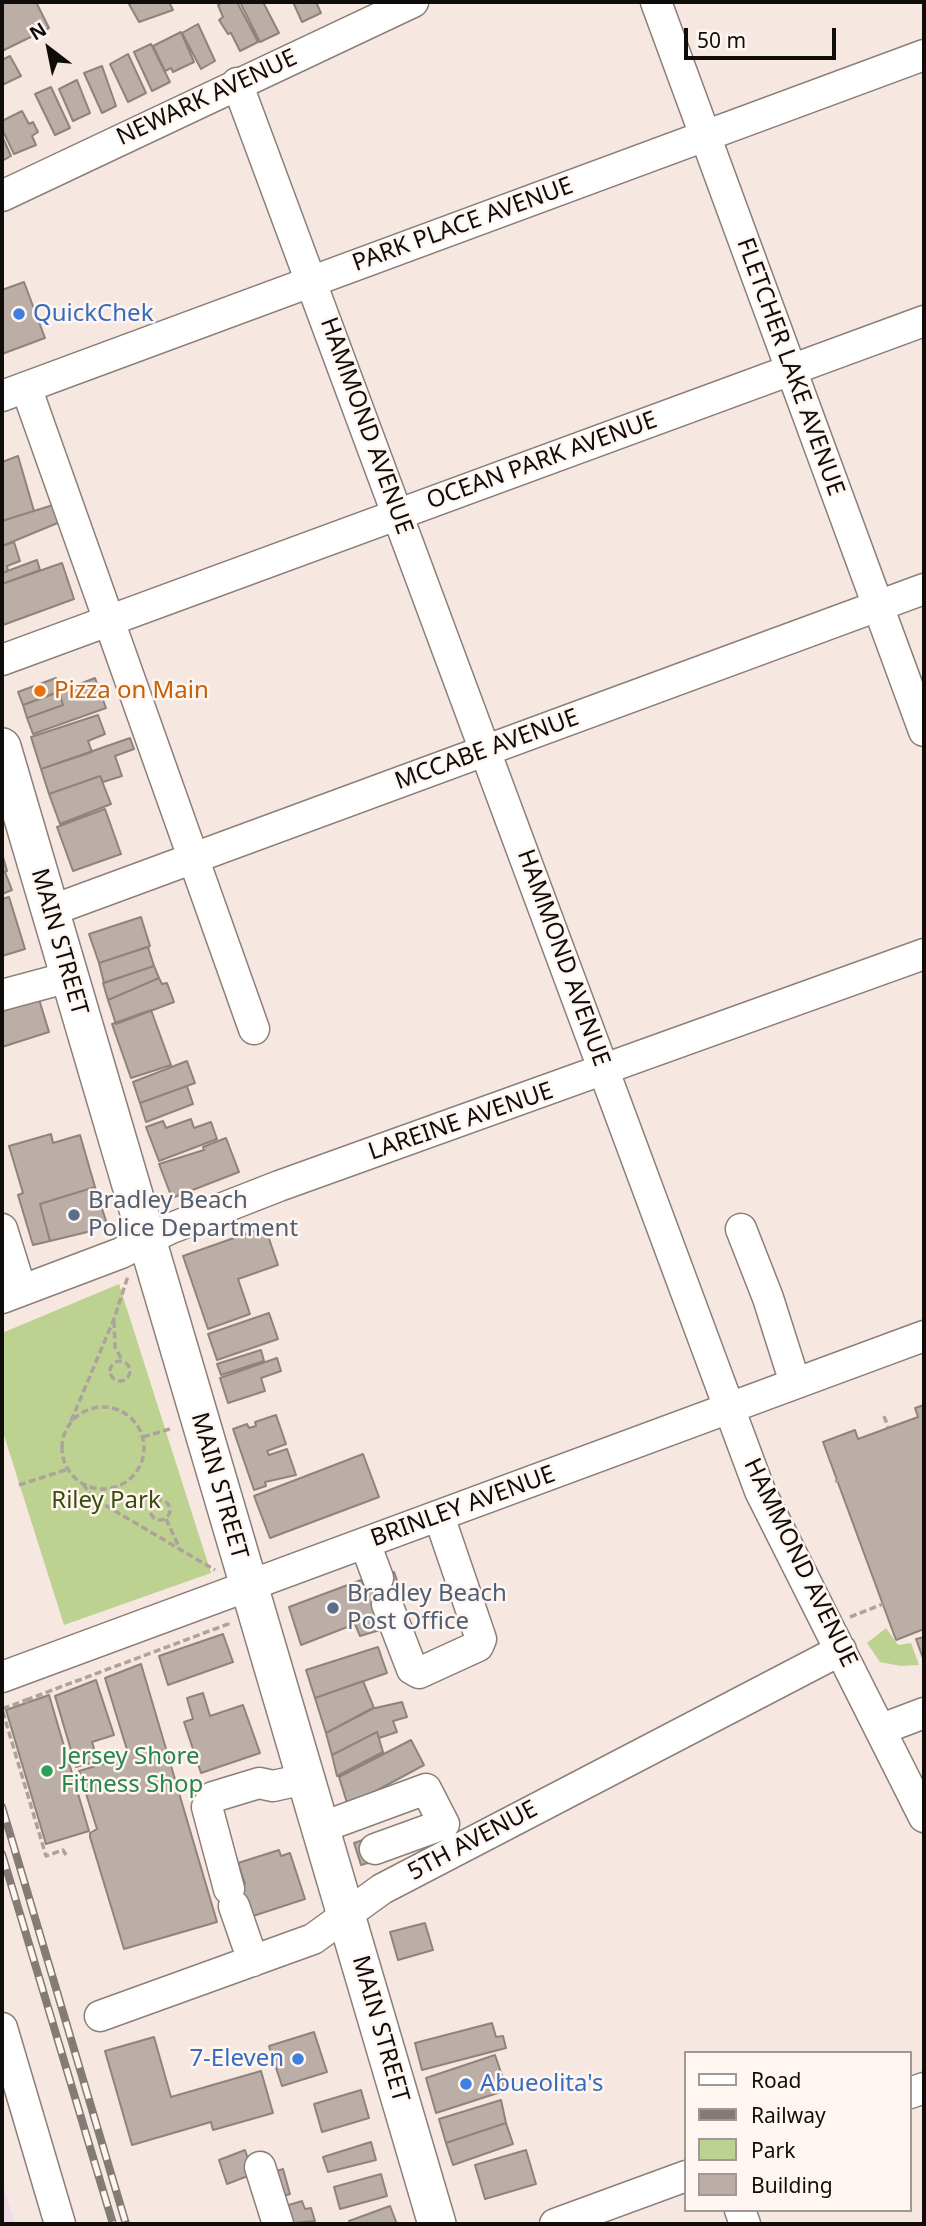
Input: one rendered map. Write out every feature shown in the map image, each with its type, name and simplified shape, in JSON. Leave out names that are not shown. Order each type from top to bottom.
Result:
[{"type":"main road","name":"MAIN STREET","points":[[2,747],[13,826],[50,911],[146,1240],[237,1600],[305,1779],[345,1848],[346,1915],[438,2224]]},
{"type":"street","name":"NEWARK AVENUE","points":[[2,196],[413,2]]},
{"type":"street","name":"FLETCHER LAKE AVENUE","points":[[656,2],[924,731]]},
{"type":"street","name":"PARK PLACE AVENUE","points":[[14,392],[924,55]]},
{"type":"street","name":"HAMMOND AVENUE","points":[[237,83],[765,1502],[882,1729],[924,1817]]},
{"type":"street","name":"OCEAN PARK AVENUE","points":[[2,660],[924,321]]},
{"type":"street","points":[[14,392],[109,621],[254,1029]]},
{"type":"street","name":"MCCABE AVENUE","points":[[50,911],[924,589]]},
{"type":"street","name":"LAREINE AVENUE","points":[[11,1294],[279,1186],[605,1071],[924,954]]},
{"type":"street","points":[[2,995],[69,977]]},
{"type":"street","points":[[2,1229],[11,1294]]},
{"type":"street","points":[[741,1229],[768,1298],[796,1384]]},
{"type":"street","name":"BRINLEY AVENUE","points":[[2,1677],[237,1600],[365,1543],[924,1336]]},
{"type":"street","points":[[365,1543],[412,1669],[419,1674],[478,1646],[481,1639],[439,1516]]},
{"type":"street","name":"5TH AVENUE","points":[[100,2016],[313,1938],[382,1889],[841,1650]]},
{"type":"street","points":[[882,1729],[924,1713]]},
{"type":"street","points":[[253,1961],[207,1807],[214,1797],[259,1783],[273,1786],[305,1779]]},
{"type":"street","points":[[4,2044],[61,2224]]},
{"type":"street","points":[[260,2167],[278,2224]]},
{"type":"street","points":[[555,2224],[684,2177]]},
{"type":"path","points":[[128,1276],[114,1319],[62,1447],[68,1469],[93,1498],[215,1570]]},
{"type":"path","points":[[114,1319],[115,1347],[122,1360],[128,1363],[131,1372],[125,1380],[118,1381],[110,1374],[110,1367],[122,1360]]},
{"type":"path","points":[[69,1426],[89,1409],[116,1409],[129,1415],[143,1437],[141,1465],[133,1476],[108,1489],[81,1483]]},
{"type":"path","points":[[884,1416],[888,1427]]},
{"type":"path","points":[[143,1437],[173,1428]]},
{"type":"path","points":[[19,1485],[68,1469]]},
{"type":"path","points":[[160,1499],[168,1504],[170,1513],[166,1518],[159,1520],[150,1514],[153,1502],[160,1499]]},
{"type":"path","points":[[166,1518],[180,1549]]},
{"type":"path","points":[[66,1855],[63,1850],[46,1856],[2,1709],[27,1702],[228,1624],[237,1600]]},
{"type":"path","points":[[840,1616],[847,1618],[883,1604]]},
{"type":"shaded area","points":[[2,2181],[15,2224],[2,2224]]},
{"type":"green space","name":"Riley Park","points":[[119,1284],[211,1573],[64,1625],[2,1429],[2,1333]]},
{"type":"green space","points":[[886,1628],[898,1645],[911,1643],[919,1665],[901,1666],[880,1662],[867,1643]]},
{"type":"building","points":[[2,2],[36,2],[49,28],[2,51]]},
{"type":"building","points":[[169,2],[173,10],[139,22],[129,4]]},
{"type":"building","points":[[223,2],[237,2],[258,42],[240,51],[231,33],[228,34],[219,20],[223,17],[218,5]]},
{"type":"building","points":[[240,2],[263,2],[279,33],[260,42]]},
{"type":"building","points":[[293,2],[316,2],[321,13],[302,22]]},
{"type":"building","points":[[198,24],[215,61],[201,69],[182,33]]},
{"type":"building","points":[[181,32],[194,62],[173,72],[171,68],[165,71],[153,46]]},
{"type":"building","points":[[151,44],[170,82],[152,91],[134,52]]},
{"type":"building","points":[[128,54],[146,93],[128,102],[110,64]]},
{"type":"building","points":[[10,56],[21,76],[2,85],[2,60]]},
{"type":"building","points":[[102,66],[116,106],[102,113],[84,73]]},
{"type":"building","points":[[77,80],[90,113],[73,121],[59,89]]},
{"type":"building","points":[[51,87],[70,128],[55,135],[35,94]]},
{"type":"building","points":[[22,111],[29,124],[33,122],[38,132],[32,136],[36,145],[14,154],[2,129],[2,121]]},
{"type":"building","points":[[2,136],[11,156],[2,161]]},
{"type":"building","name":"QuickChek","points":[[24,282],[45,338],[2,354],[2,290]]},
{"type":"building","points":[[18,456],[34,511],[2,521],[2,462]]},
{"type":"building","points":[[53,505],[60,522],[2,546],[2,521]]},
{"type":"building","points":[[14,542],[20,561],[7,566],[8,571],[2,573],[2,546]]},
{"type":"building","points":[[37,560],[40,570],[2,584],[2,573]]},
{"type":"building","points":[[62,563],[74,599],[3,625],[2,584]]},
{"type":"building","name":"Pizza on Main","points":[[56,678],[60,691],[23,705],[18,692]]},
{"type":"building","points":[[95,678],[106,708],[33,734],[27,718],[63,705],[59,692]]},
{"type":"building","points":[[59,692],[63,705],[27,718],[23,705]]},
{"type":"building","points":[[98,715],[105,734],[88,741],[92,752],[41,769],[31,737]]},
{"type":"building","points":[[130,738],[134,749],[115,756],[122,776],[103,782],[100,776],[49,794],[41,769]]},
{"type":"building","points":[[100,776],[111,804],[60,824],[49,794]]},
{"type":"building","points":[[105,809],[121,854],[73,871],[57,827]]},
{"type":"building","points":[[2,857],[7,871],[2,873]]},
{"type":"building","points":[[5,872],[12,890],[2,894],[2,873]]},
{"type":"building","points":[[9,897],[25,949],[2,956],[2,899]]},
{"type":"building","points":[[141,917],[150,946],[99,963],[89,934]]},
{"type":"building","points":[[148,947],[154,966],[104,983],[99,963]]},
{"type":"building","points":[[154,966],[159,978],[108,1000],[103,983]]},
{"type":"building","points":[[159,978],[162,984],[167,983],[174,1002],[116,1024],[108,1000]]},
{"type":"building","points":[[38,996],[49,1032],[2,1047],[2,1006]]},
{"type":"building","points":[[151,1010],[171,1065],[131,1078],[112,1024]]},
{"type":"building","points":[[187,1061],[195,1083],[140,1103],[133,1082]]},
{"type":"building","points":[[187,1086],[193,1104],[146,1122],[140,1103]]},
{"type":"building","points":[[191,1119],[194,1128],[211,1122],[217,1139],[159,1161],[146,1127],[163,1121],[166,1128]]},
{"type":"building","points":[[51,1134],[53,1143],[80,1135],[95,1187],[40,1204],[50,1241],[33,1245],[18,1195],[23,1193],[9,1146]]},
{"type":"building","points":[[226,1138],[239,1172],[172,1198],[159,1164],[204,1150],[203,1147]]},
{"type":"building","name":"Bradley Beach Police Department","points":[[95,1187],[108,1227],[50,1241],[40,1204]]},
{"type":"building","points":[[265,1227],[278,1265],[238,1279],[250,1314],[208,1329],[183,1256]]},
{"type":"building","points":[[269,1313],[278,1339],[217,1360],[208,1334]]},
{"type":"building","points":[[261,1350],[264,1361],[221,1375],[217,1364]]},
{"type":"building","points":[[277,1358],[281,1371],[261,1378],[265,1391],[228,1403],[220,1378]]},
{"type":"building","points":[[924,1405],[924,1629],[896,1640],[823,1442],[855,1430],[858,1439],[918,1417],[915,1408]]},
{"type":"building","points":[[276,1415],[286,1444],[267,1451],[269,1455],[287,1449],[296,1475],[265,1482],[266,1486],[254,1490],[233,1429],[247,1424],[249,1428],[256,1426],[255,1422]]},
{"type":"building","points":[[363,1454],[379,1497],[270,1538],[254,1496]]},
{"type":"building","name":"Bradley Beach Post Office","points":[[394,1572],[403,1597],[373,1609],[380,1630],[360,1636],[355,1624],[301,1645],[289,1607],[361,1580],[363,1584]]},
{"type":"building","points":[[223,1634],[233,1662],[168,1685],[159,1656]]},
{"type":"building","points":[[924,1637],[924,1661],[916,1639]]},
{"type":"building","points":[[378,1647],[387,1673],[315,1698],[306,1670]]},
{"type":"building","points":[[141,1664],[217,1922],[124,1949],[90,1837],[90,1833],[97,1829],[79,1771],[123,1758],[128,1753],[105,1678]]},
{"type":"building","points":[[96,1680],[114,1735],[92,1742],[98,1761],[76,1767],[55,1696]]},
{"type":"building","points":[[363,1681],[374,1708],[326,1733],[315,1698]]},
{"type":"building","points":[[203,1693],[210,1716],[243,1705],[260,1753],[201,1773],[184,1722],[193,1719],[187,1698]]},
{"type":"building","name":"Jersey Shore Fitness Shop","points":[[49,1695],[89,1831],[46,1844],[6,1710]]},
{"type":"building","points":[[402,1702],[407,1717],[393,1721],[397,1732],[379,1738],[377,1732],[332,1755],[326,1733],[371,1709]]},
{"type":"building","points":[[377,1732],[383,1752],[337,1776],[332,1755]]},
{"type":"building","points":[[411,1740],[424,1765],[348,1806],[339,1777]]},
{"type":"building","points":[[372,1837],[378,1860],[361,1865],[354,1843]]},
{"type":"building","points":[[279,1850],[281,1856],[290,1853],[305,1899],[253,1916],[248,1901],[229,1907],[223,1891],[245,1884],[238,1863]]},
{"type":"building","points":[[425,1923],[433,1950],[398,1960],[390,1932]]},
{"type":"building","points":[[492,2023],[496,2037],[503,2036],[506,2048],[422,2070],[415,2043]]},
{"type":"building","name":"7-Eleven","points":[[314,2032],[327,2072],[282,2086],[269,2046]]},
{"type":"building","points":[[154,2037],[171,2097],[261,2071],[273,2113],[213,2130],[211,2122],[132,2145],[105,2051]]},
{"type":"building","name":"Abueolita's","points":[[495,2055],[507,2090],[436,2113],[426,2078]]},
{"type":"building","points":[[361,2090],[369,2118],[322,2132],[314,2104]]},
{"type":"building","points":[[501,2100],[506,2123],[446,2143],[439,2119]]},
{"type":"building","points":[[506,2123],[513,2144],[453,2165],[446,2143]]},
{"type":"building","points":[[371,2142],[376,2160],[328,2172],[323,2157]]},
{"type":"building","points":[[245,2150],[253,2174],[227,2184],[219,2160]]},
{"type":"building","points":[[526,2150],[536,2184],[485,2199],[475,2165]]},
{"type":"building","points":[[283,2169],[290,2194],[277,2198],[270,2173]]},
{"type":"building","points":[[381,2174],[387,2196],[340,2209],[334,2187]]},
{"type":"building","points":[[302,2201],[305,2209],[311,2208],[315,2221],[284,2224],[279,2208]]},
{"type":"building","points":[[390,2206],[397,2224],[350,2224],[349,2221]]},
{"type":"railway","points":[[2,1807],[126,2224]]},
{"type":"railway","points":[[2,1854],[113,2224]]},
{"type":"place","name":"QuickChek","points":[[19,314]]},
{"type":"place","name":"Pizza on Main","points":[[40,691]]},
{"type":"place","name":"Bradley Beach Police Department","points":[[74,1215]]},
{"type":"place","name":"Bradley Beach Post Office","points":[[333,1608]]},
{"type":"place","name":"Jersey Shore Fitness Shop","points":[[47,1771]]},
{"type":"place","name":"7-Eleven","points":[[298,2059]]},
{"type":"place","name":"Abueolita's","points":[[466,2084]]}]
